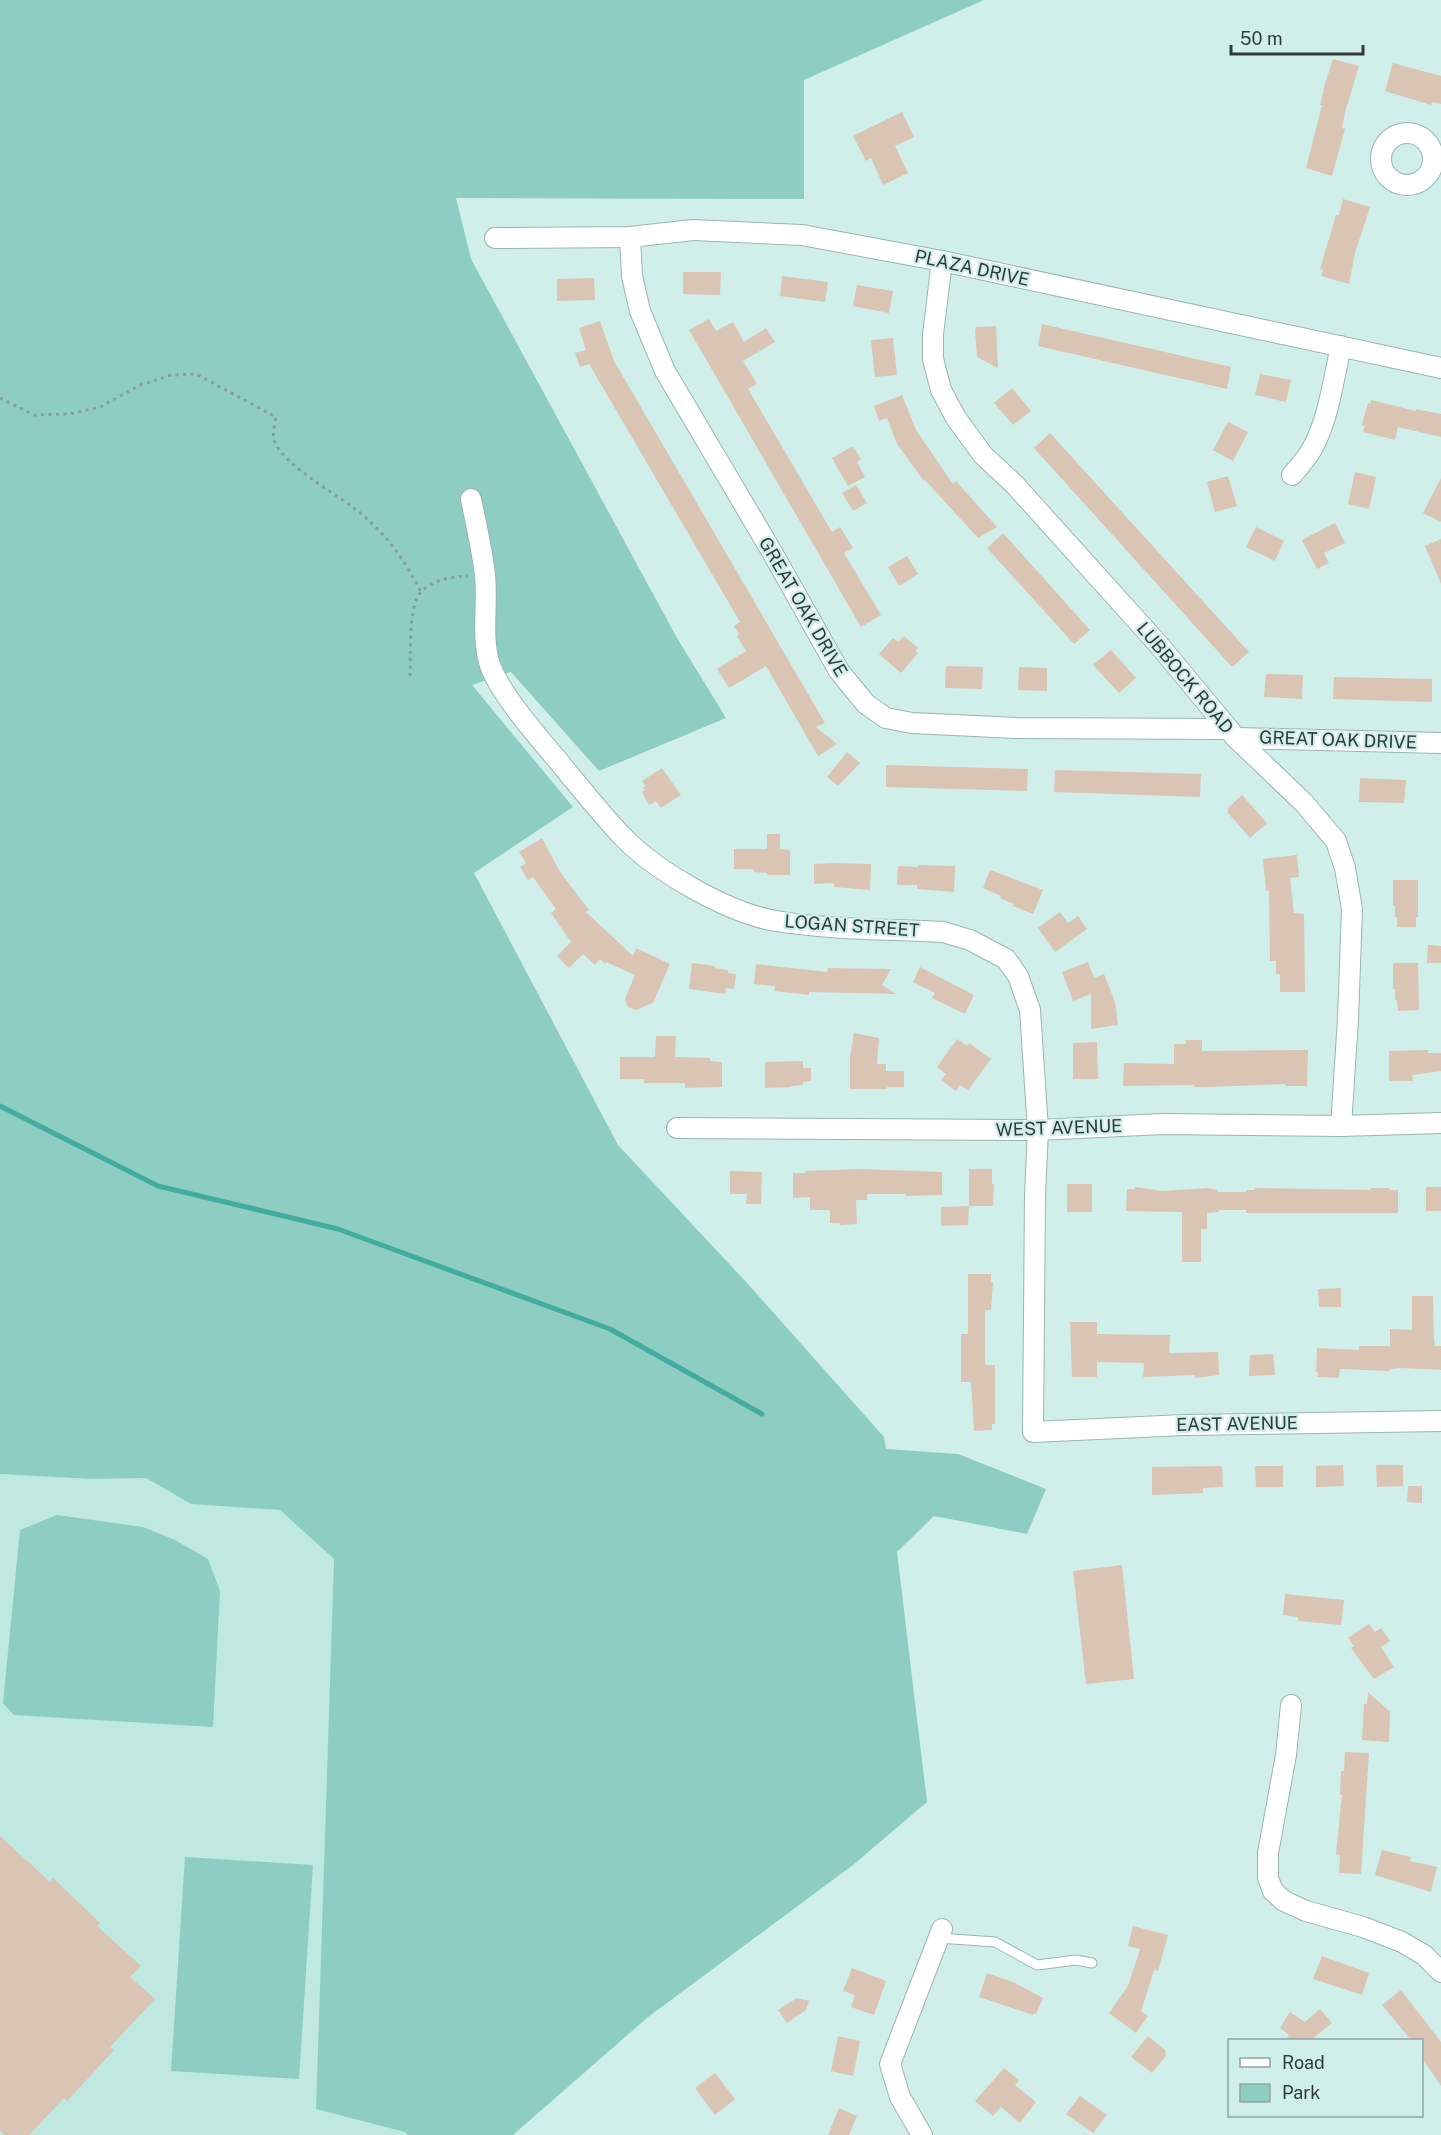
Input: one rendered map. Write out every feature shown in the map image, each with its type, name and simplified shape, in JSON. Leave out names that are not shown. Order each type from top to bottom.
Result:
[{"type":"street","name":"PLAZA DRIVE","points":[[495,238],[630,237],[693,230],[802,234],[942,261],[1441,368]]},
{"type":"street","name":"GREAT OAK DRIVE","points":[[630,237],[632,276],[640,311],[665,371],[839,671],[866,704],[886,718],[912,723],[1016,728],[1232,733],[1441,743]]},
{"type":"street","name":"LUBBOCK ROAD","points":[[942,261],[932,352],[941,390],[948,405],[983,455],[1015,486],[1159,645],[1232,733],[1320,819],[1336,841],[1343,859],[1352,909],[1341,1126]]},
{"type":"street","points":[[1292,475],[1311,451],[1320,433],[1326,416],[1341,346]]},
{"type":"street","name":"LOGAN STREET","points":[[471,499],[485,575],[486,645],[490,665],[501,686],[554,755],[600,812],[625,838],[655,863],[731,908],[774,920],[943,932],[970,940],[1006,959],[1018,976],[1030,1010],[1038,1130],[1035,1196],[1033,1432]]},
{"type":"street","name":"WEST AVENUE","points":[[677,1128],[1038,1130],[1163,1124],[1341,1126],[1441,1124]]},
{"type":"street","name":"EAST AVENUE","points":[[1033,1432],[1184,1425],[1441,1421]]},
{"type":"street","points":[[1291,1705],[1286,1755],[1269,1839],[1268,1878],[1278,1897],[1306,1911],[1396,1939],[1438,1962]]},
{"type":"street","points":[[922,2135],[900,2097],[890,2064],[941,1933]]},
{"type":"lane","points":[[941,1933],[995,1942],[1037,1965],[1076,1960],[1092,1963]]},
{"type":"path","points":[[0,398],[34,415],[69,414],[100,407],[138,386],[171,375],[196,374],[276,417],[273,432],[274,440],[279,447],[297,467],[367,518],[406,563],[421,592]]},
{"type":"path","points":[[410,676],[413,612],[421,592],[428,586],[448,578],[485,575]]},
{"type":"shaded area","points":[[0,1474],[91,1479],[146,1478],[191,1504],[280,1510],[334,1559],[316,2108],[405,2132],[408,2135],[0,2135]]},
{"type":"green space","points":[[0,0],[984,0],[804,80],[804,199],[456,198],[471,259],[677,638],[726,718],[599,771],[511,672],[472,685],[573,807],[474,873],[618,1145],[748,1284],[884,1437],[886,1449],[958,1454],[1046,1489],[1027,1534],[934,1516],[897,1552],[927,1802],[853,1865],[648,2017],[513,2135],[408,2135],[405,2132],[316,2109],[334,1559],[280,1510],[191,1504],[146,1478],[91,1479],[0,1474]]},
{"type":"green space","points":[[57,1515],[143,1527],[173,1539],[208,1559],[220,1591],[213,1727],[14,1715],[3,1703],[20,1530]]},
{"type":"green space","points":[[185,1857],[313,1865],[299,2079],[171,2071]]},
{"type":"building","points":[[1333,59],[1359,66],[1345,112],[1342,128],[1345,129],[1332,176],[1306,168],[1322,105],[1320,105],[1323,90]]},
{"type":"building","points":[[1393,63],[1441,76],[1441,104],[1432,102],[1431,105],[1385,91]]},
{"type":"building","points":[[902,112],[914,137],[895,146],[908,173],[883,185],[871,158],[866,161],[853,136]]},
{"type":"building","points":[[1343,199],[1370,207],[1355,253],[1349,284],[1321,276],[1323,270],[1320,269]]},
{"type":"building","points":[[683,272],[721,272],[720,295],[683,294]]},
{"type":"building","points":[[782,276],[828,282],[825,302],[780,296]]},
{"type":"building","points":[[594,278],[595,300],[557,301],[557,279]]},
{"type":"building","points":[[857,285],[893,291],[889,313],[853,306]]},
{"type":"building","points":[[709,319],[716,331],[733,322],[744,342],[766,328],[775,342],[743,361],[757,384],[748,389],[832,532],[840,527],[853,548],[844,553],[881,615],[861,627],[689,330]]},
{"type":"building","points":[[600,321],[614,361],[825,723],[816,727],[837,744],[818,756],[766,666],[729,688],[717,669],[746,651],[734,626],[740,622],[589,364],[580,367],[575,353],[586,350],[579,328]]},
{"type":"building","points":[[1042,324],[1231,367],[1227,389],[1038,346]]},
{"type":"building","points":[[996,326],[998,368],[977,357],[975,330],[976,327]]},
{"type":"building","points":[[893,338],[897,375],[875,377],[871,340]]},
{"type":"building","points":[[1260,374],[1291,380],[1286,402],[1255,395]]},
{"type":"building","points":[[1012,388],[1031,411],[1013,425],[994,403]]},
{"type":"building","points":[[902,395],[916,430],[953,484],[956,481],[997,527],[978,538],[924,481],[897,444],[887,418],[879,421],[874,406]]},
{"type":"building","points":[[1371,400],[1416,411],[1416,409],[1441,414],[1441,437],[1398,427],[1395,440],[1363,432],[1365,426],[1362,425],[1368,403],[1370,404]]},
{"type":"building","points":[[1228,422],[1248,432],[1233,461],[1213,450]]},
{"type":"building","points":[[1050,433],[1249,652],[1232,667],[1034,448]]},
{"type":"building","points":[[853,446],[861,459],[857,462],[865,477],[848,486],[832,458]]},
{"type":"building","points":[[1355,472],[1376,477],[1369,509],[1348,504]]},
{"type":"building","points":[[1228,476],[1237,506],[1215,512],[1207,482]]},
{"type":"building","points":[[1441,478],[1441,522],[1423,513]]},
{"type":"building","points":[[856,485],[867,503],[853,511],[842,493]]},
{"type":"building","points":[[1335,523],[1345,543],[1324,553],[1329,563],[1317,569],[1302,540]]},
{"type":"building","points":[[1256,527],[1284,541],[1275,561],[1246,547]]},
{"type":"building","points":[[1003,533],[1090,630],[1074,644],[987,548]]},
{"type":"building","points":[[1441,539],[1441,584],[1425,546]]},
{"type":"building","points":[[907,556],[918,574],[899,586],[888,567]]},
{"type":"building","points":[[904,636],[918,648],[915,651],[918,653],[901,673],[879,654],[893,638],[898,642]]},
{"type":"building","points":[[1111,650],[1136,678],[1119,693],[1093,665]]},
{"type":"building","points":[[946,666],[983,667],[982,689],[945,688]]},
{"type":"building","points":[[1019,667],[1047,668],[1047,691],[1018,690]]},
{"type":"building","points":[[1266,674],[1303,675],[1302,699],[1264,697]]},
{"type":"building","points":[[1334,677],[1432,679],[1432,702],[1333,699]]},
{"type":"building","points":[[847,752],[860,763],[838,786],[827,777]]},
{"type":"building","points":[[886,765],[1028,769],[1027,791],[886,787]]},
{"type":"building","points":[[662,768],[681,795],[661,808],[656,801],[649,805],[642,792],[645,786],[642,781]]},
{"type":"building","points":[[1055,770],[1201,774],[1200,797],[1054,792]]},
{"type":"building","points":[[1360,778],[1406,780],[1404,803],[1359,802]]},
{"type":"building","points":[[1242,795],[1267,823],[1250,838],[1228,813],[1228,808]]},
{"type":"building","points":[[767,834],[780,834],[780,849],[790,850],[790,875],[767,875],[767,873],[754,872],[753,869],[734,869],[734,849],[767,849]]},
{"type":"building","points":[[542,838],[560,872],[589,910],[586,912],[633,956],[636,948],[670,964],[653,1003],[636,1010],[628,1007],[625,999],[635,975],[606,962],[605,964],[600,959],[595,965],[583,954],[569,968],[557,956],[571,942],[551,913],[556,909],[533,877],[528,880],[520,867],[526,863],[519,852]]},
{"type":"building","points":[[1297,855],[1299,877],[1290,878],[1294,913],[1304,914],[1305,992],[1280,992],[1280,974],[1276,974],[1276,961],[1270,961],[1269,891],[1266,891],[1263,859]]},
{"type":"building","points":[[814,864],[871,864],[870,890],[834,887],[834,883],[814,884]]},
{"type":"building","points":[[918,865],[955,866],[954,892],[917,889],[917,885],[897,885],[898,866],[918,867]]},
{"type":"building","points":[[990,870],[1043,890],[1033,914],[1013,906],[1014,904],[1000,898],[1001,896],[983,888]]},
{"type":"building","points":[[1393,880],[1418,880],[1416,927],[1397,927],[1395,906],[1393,906]]},
{"type":"building","points":[[1060,912],[1068,923],[1078,916],[1087,929],[1055,952],[1038,928]]},
{"type":"building","points":[[1428,945],[1441,946],[1441,963],[1427,963]]},
{"type":"building","points":[[1088,962],[1094,978],[1104,974],[1115,1002],[1118,1025],[1091,1029],[1091,994],[1073,1001],[1062,972]]},
{"type":"building","points":[[692,963],[715,966],[715,968],[728,970],[728,973],[736,974],[734,989],[726,988],[725,994],[689,989]]},
{"type":"building","points":[[1393,963],[1418,963],[1419,1010],[1398,1011],[1395,989],[1393,989]]},
{"type":"building","points":[[756,964],[827,972],[828,968],[891,969],[882,985],[896,994],[809,992],[809,995],[774,991],[775,986],[754,984]]},
{"type":"building","points":[[920,967],[974,995],[965,1014],[932,998],[935,993],[913,982]]},
{"type":"building","points":[[854,1033],[879,1038],[877,1064],[886,1064],[886,1071],[904,1071],[904,1087],[850,1089],[850,1057]]},
{"type":"building","points":[[656,1036],[676,1036],[675,1057],[710,1058],[710,1061],[722,1062],[722,1087],[685,1088],[685,1083],[644,1083],[644,1079],[620,1079],[620,1057],[655,1057]]},
{"type":"building","points":[[957,1039],[967,1046],[969,1043],[991,1059],[968,1090],[960,1085],[956,1091],[941,1080],[946,1074],[937,1067]]},
{"type":"building","points":[[1186,1040],[1202,1040],[1202,1051],[1308,1050],[1307,1086],[1285,1086],[1285,1084],[1208,1087],[1194,1087],[1195,1085],[1123,1086],[1124,1063],[1174,1064],[1174,1044],[1186,1044]]},
{"type":"building","points":[[1097,1042],[1098,1079],[1073,1079],[1073,1043]]},
{"type":"building","points":[[1428,1050],[1428,1053],[1441,1053],[1441,1071],[1412,1075],[1413,1081],[1389,1081],[1389,1051]]},
{"type":"building","points":[[803,1061],[803,1068],[811,1068],[811,1081],[791,1087],[765,1088],[765,1062]]},
{"type":"building","points":[[860,1169],[942,1172],[942,1195],[867,1194],[867,1200],[856,1200],[857,1224],[840,1225],[840,1223],[830,1223],[830,1210],[810,1210],[810,1197],[793,1198],[793,1173]]},
{"type":"building","points":[[969,1169],[992,1169],[993,1206],[969,1206]]},
{"type":"building","points":[[730,1171],[762,1172],[761,1204],[746,1204],[747,1194],[730,1194]]},
{"type":"building","points":[[1067,1184],[1092,1184],[1092,1212],[1067,1212]]},
{"type":"building","points":[[1135,1187],[1162,1191],[1208,1188],[1218,1190],[1218,1192],[1246,1192],[1246,1190],[1255,1190],[1255,1188],[1371,1190],[1371,1188],[1389,1188],[1389,1190],[1398,1190],[1398,1213],[1246,1213],[1246,1210],[1219,1210],[1219,1212],[1207,1213],[1207,1229],[1201,1229],[1201,1262],[1182,1262],[1182,1212],[1126,1211],[1127,1189],[1135,1189]]},
{"type":"building","points":[[1426,1187],[1441,1187],[1441,1211],[1426,1211]]},
{"type":"building","points":[[969,1206],[968,1225],[941,1226],[941,1207]]},
{"type":"building","points":[[968,1274],[991,1274],[991,1282],[993,1282],[991,1310],[985,1310],[985,1365],[995,1365],[995,1424],[992,1424],[992,1430],[974,1431],[971,1382],[961,1382],[961,1334],[968,1334]]},
{"type":"building","points":[[1341,1288],[1341,1307],[1319,1307],[1318,1289]]},
{"type":"building","points":[[1412,1296],[1433,1296],[1434,1340],[1435,1346],[1441,1346],[1441,1370],[1340,1369],[1339,1378],[1318,1377],[1318,1372],[1316,1372],[1317,1348],[1359,1350],[1359,1346],[1390,1346],[1390,1329],[1412,1330]]},
{"type":"building","points":[[1070,1322],[1097,1322],[1097,1334],[1170,1335],[1169,1353],[1218,1352],[1219,1375],[1195,1378],[1195,1375],[1143,1377],[1144,1363],[1097,1362],[1097,1377],[1072,1377]]},
{"type":"building","points":[[1273,1354],[1275,1375],[1249,1376],[1250,1355]]},
{"type":"building","points":[[1343,1465],[1344,1486],[1316,1487],[1316,1466]]},
{"type":"building","points":[[1376,1465],[1403,1465],[1403,1486],[1377,1487]]},
{"type":"building","points":[[1222,1466],[1223,1487],[1203,1488],[1203,1493],[1152,1495],[1152,1467]]},
{"type":"building","points":[[1255,1466],[1283,1466],[1283,1487],[1256,1487]]},
{"type":"building","points":[[1408,1486],[1422,1486],[1422,1503],[1407,1502]]},
{"type":"building","points":[[1122,1565],[1134,1679],[1086,1684],[1073,1571]]},
{"type":"building","points":[[1285,1594],[1344,1600],[1341,1625],[1298,1621],[1298,1617],[1283,1615]]},
{"type":"building","points":[[1369,1624],[1375,1632],[1381,1628],[1390,1641],[1381,1647],[1394,1667],[1374,1679],[1351,1648],[1354,1646],[1348,1638]]},
{"type":"building","points":[[1368,1692],[1390,1712],[1389,1742],[1362,1740],[1364,1704],[1367,1704]]},
{"type":"building","points":[[1345,1752],[1369,1753],[1361,1874],[1339,1873],[1340,1855],[1336,1854],[1342,1795],[1340,1795],[1341,1771],[1344,1771]]},
{"type":"building","points":[[0,1836],[50,1882],[53,1878],[100,1923],[97,1926],[141,1966],[130,1977],[155,1999],[110,2047],[114,2050],[67,2101],[64,2098],[29,2135],[5,2135],[0,2131]]},
{"type":"building","points":[[1382,1850],[1411,1857],[1410,1861],[1437,1867],[1431,1892],[1375,1875]]},
{"type":"building","points":[[1133,1926],[1168,1935],[1158,1971],[1154,1970],[1141,2011],[1148,2016],[1136,2033],[1109,2013],[1128,1986],[1140,1949],[1128,1946]]},
{"type":"building","points":[[1322,1956],[1369,1973],[1362,1995],[1313,1979]]},
{"type":"building","points":[[852,1968],[886,1981],[874,2015],[851,2007],[855,1995],[843,1991]]},
{"type":"building","points":[[987,1973],[1015,1983],[1043,1998],[1036,2014],[1033,2015],[979,1997]]},
{"type":"building","points":[[1401,1990],[1441,2042],[1441,2086],[1423,2059],[1423,2039],[1410,2039],[1382,2005]]},
{"type":"building","points":[[797,1998],[809,2001],[806,2010],[787,2023],[778,2010]]},
{"type":"building","points":[[1320,2009],[1332,2023],[1312,2039],[1287,2039],[1289,2035],[1280,2028],[1290,2012],[1305,2022]]},
{"type":"building","points":[[838,2036],[860,2041],[853,2076],[831,2071]]},
{"type":"building","points":[[1148,2036],[1165,2050],[1166,2056],[1152,2073],[1131,2057]]},
{"type":"building","points":[[1004,2068],[1019,2080],[1015,2085],[1036,2102],[1020,2123],[1001,2107],[993,2116],[975,2101]]},
{"type":"building","points":[[715,2073],[735,2099],[715,2115],[695,2088]]},
{"type":"building","points":[[1080,2096],[1107,2115],[1093,2133],[1066,2114]]},
{"type":"building","points":[[839,2108],[857,2116],[849,2135],[828,2135]]},
{"type":"waterway","points":[[0,1106],[158,1186],[338,1229],[610,1329],[762,1414]]}]
